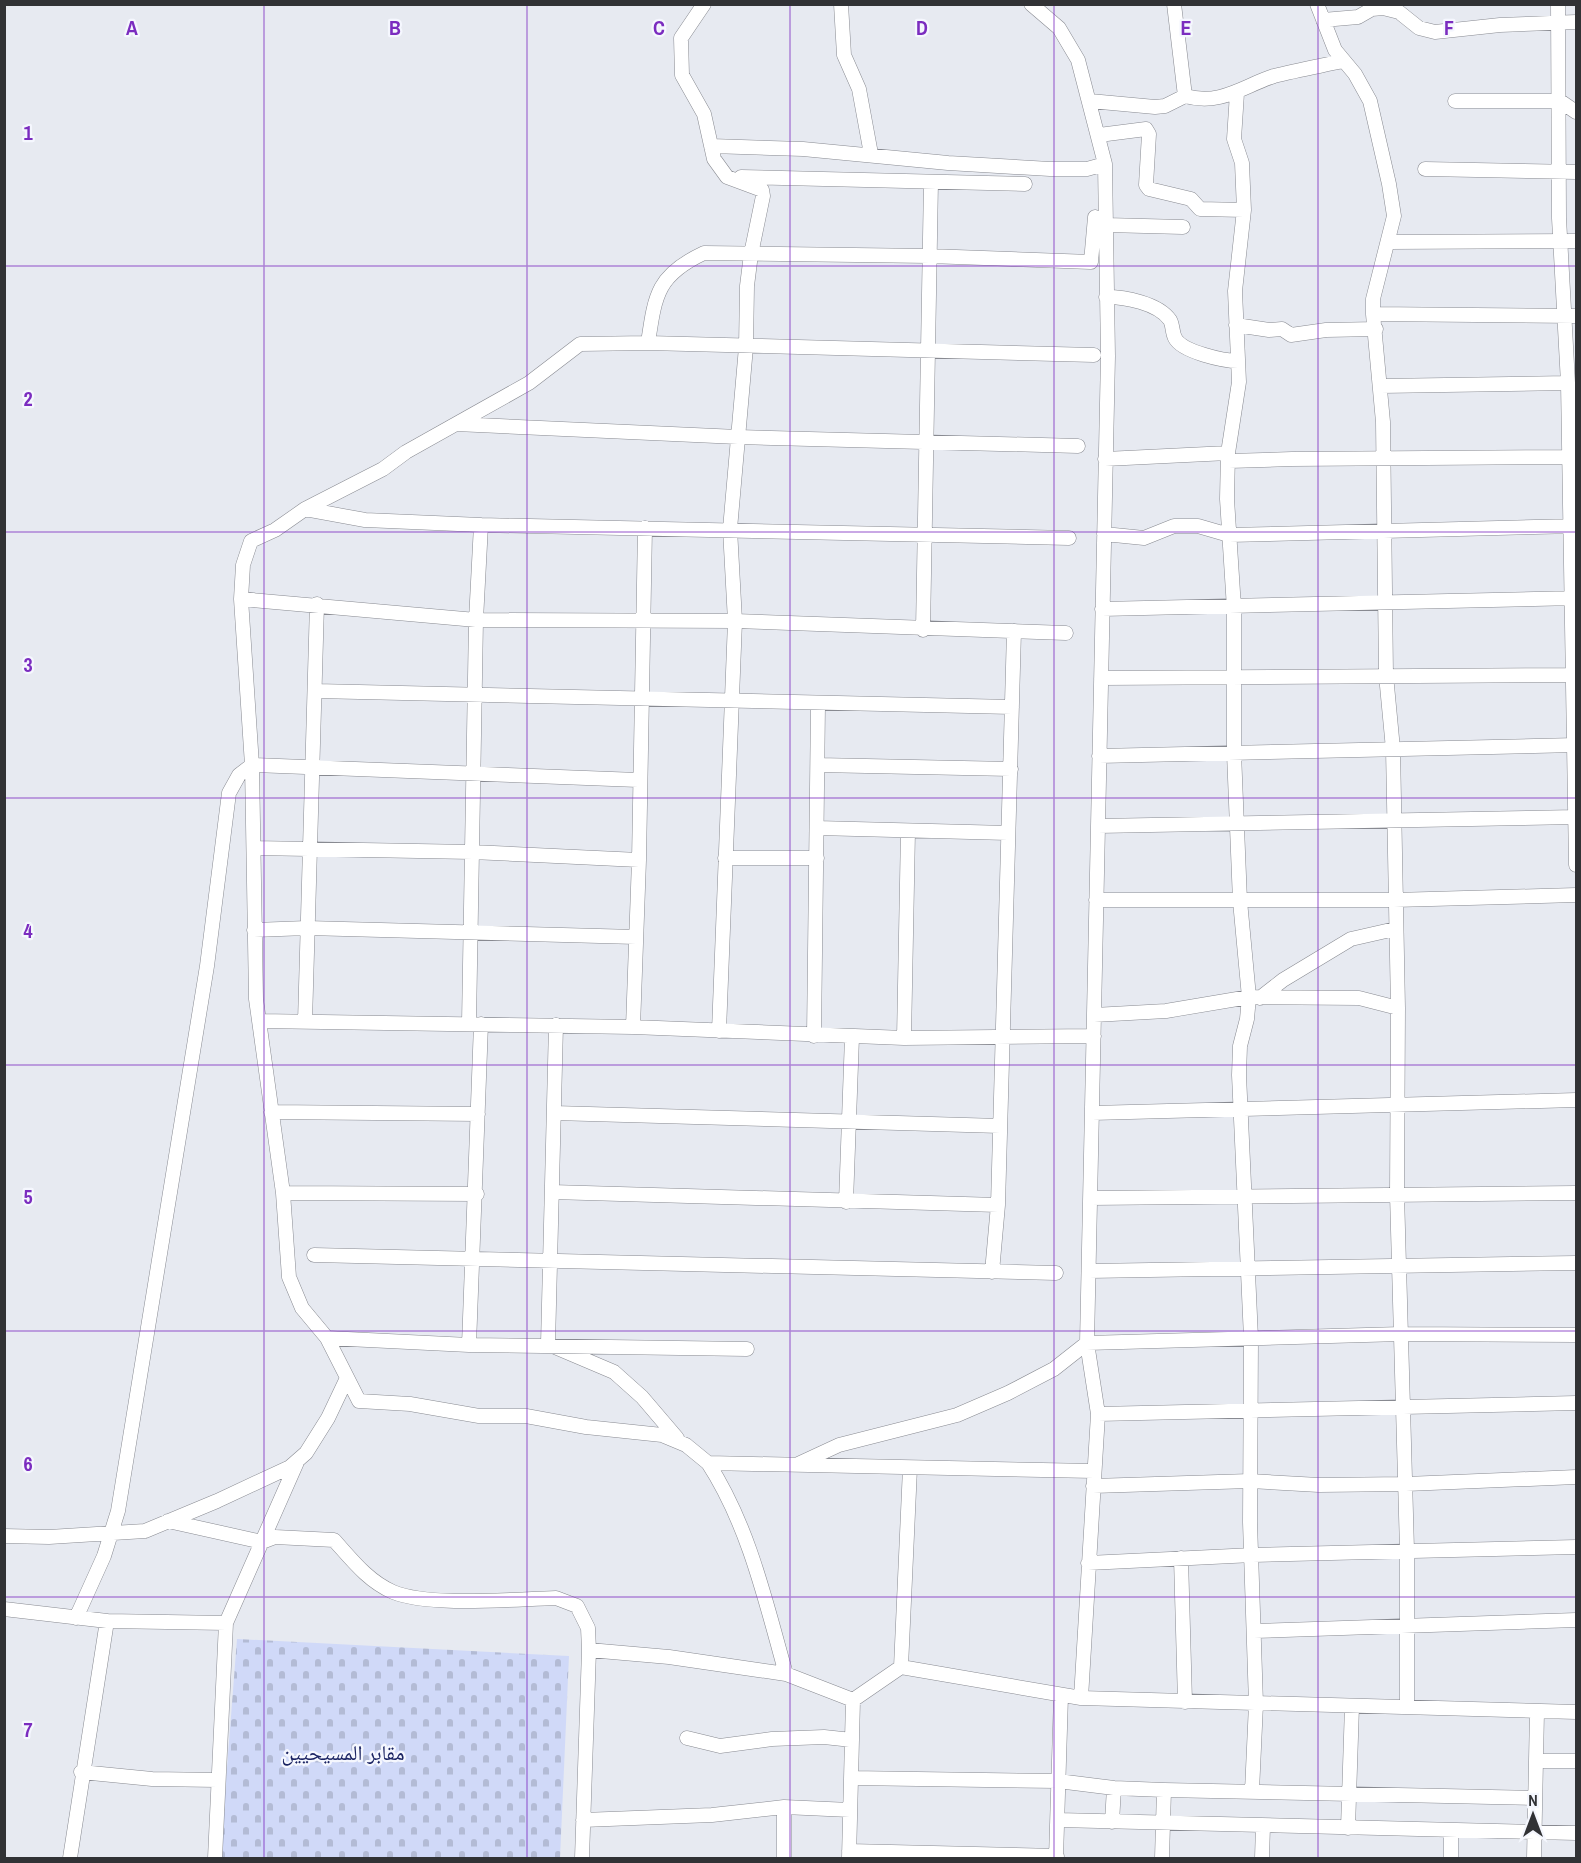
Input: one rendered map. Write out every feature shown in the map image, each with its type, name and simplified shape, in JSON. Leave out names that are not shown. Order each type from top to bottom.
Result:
[{"type":"street","points":[[704,4],[684,29],[679,46],[682,75],[704,114],[714,159],[727,177],[762,190],[763,196],[751,254],[746,346],[730,529],[735,621],[719,1030]]},
{"type":"street","points":[[841,4],[844,56],[859,89],[871,154]]},
{"type":"street","points":[[648,343],[654,302],[667,276],[687,261],[704,253],[929,256],[1091,262],[1100,221],[1105,164],[1099,135],[1073,51],[1046,10],[1031,4]]},
{"type":"street","points":[[1174,4],[1185,96]]},
{"type":"street","points":[[1317,4],[1330,40],[1343,62],[1355,74],[1373,111],[1394,216],[1373,299],[1373,314],[1381,387],[1386,675],[1393,749],[1394,900],[1398,1008],[1397,1194],[1406,1484],[1407,1707]]},
{"type":"street","points":[[1558,4],[1560,101],[1558,172],[1561,242],[1571,316],[1568,383],[1572,409],[1573,457],[1576,865]]},
{"type":"street","points":[[1323,20],[1358,16],[1372,7],[1399,12],[1419,28],[1435,32],[1576,22]]},
{"type":"street","points":[[1090,101],[1165,106],[1185,96],[1222,97],[1237,93],[1274,76],[1343,62]]},
{"type":"street","points":[[1237,93],[1234,139],[1242,163],[1244,210],[1236,282],[1237,397],[1228,457],[1229,535],[1234,608],[1234,753],[1240,901],[1254,997],[1240,1046],[1246,1267],[1251,1338],[1249,1410],[1256,1704],[1252,1791]]},
{"type":"street","points":[[1455,101],[1560,101],[1576,112]]},
{"type":"street","points":[[1099,135],[1146,129],[1149,134],[1146,184],[1149,189],[1191,199],[1200,209],[1244,210]]},
{"type":"street","points":[[711,146],[871,154],[948,163],[1050,169],[1087,169],[1105,164]]},
{"type":"street","points":[[1425,169],[1576,171]]},
{"type":"street","points":[[727,177],[1025,184]]},
{"type":"street","points":[[923,630],[931,182]]},
{"type":"street","points":[[1100,221],[1183,227]]},
{"type":"street","points":[[1081,1698],[1098,1414],[1087,1343],[1105,459],[1106,297],[1100,221]]},
{"type":"street","points":[[1389,242],[1576,241]]},
{"type":"street","points":[[1106,297],[1122,297],[1149,305],[1168,318],[1176,340],[1199,355],[1218,357],[1225,361],[1238,361]]},
{"type":"street","points":[[1373,314],[1571,316]]},
{"type":"street","points":[[1236,325],[1282,329],[1291,335],[1326,330],[1376,329]]},
{"type":"street","points":[[686,1445],[662,1435],[586,1427],[526,1416],[479,1416],[410,1404],[359,1401],[327,1338],[302,1308],[289,1277],[283,1193],[256,999],[252,765],[241,599],[243,565],[248,545],[305,509],[374,473],[454,424],[529,383],[580,344],[648,343],[1094,355]]},
{"type":"street","points":[[1381,387],[1568,383]]},
{"type":"street","points":[[454,424],[738,437],[1078,446]]},
{"type":"street","points":[[1105,459],[1573,457]]},
{"type":"street","points":[[305,509],[365,520],[482,525],[1069,538]]},
{"type":"street","points":[[469,1345],[477,1194],[478,1114],[471,933],[476,620],[482,525]]},
{"type":"street","points":[[1104,534],[1144,538],[1174,526],[1198,526],[1229,535],[1573,526]]},
{"type":"street","points":[[633,1027],[639,860],[638,780],[645,528]]},
{"type":"street","points":[[1102,609],[1234,608],[1574,598]]},
{"type":"street","points":[[241,599],[476,620],[735,621],[923,630],[1066,633]]},
{"type":"street","points":[[305,1022],[317,604]]},
{"type":"street","points":[[992,1272],[998,1205],[1014,631]]},
{"type":"street","points":[[1101,678],[1574,675]]},
{"type":"street","points":[[316,691],[819,705],[1012,707]]},
{"type":"street","points":[[814,1036],[819,705]]},
{"type":"street","points":[[1099,756],[1575,745]]},
{"type":"street","points":[[75,1618],[104,1556],[118,1511],[203,990],[229,793],[239,775],[252,765],[638,780]]},
{"type":"street","points":[[818,765],[1011,769]]},
{"type":"street","points":[[1098,826],[1576,817]]},
{"type":"street","points":[[817,828],[1008,832]]},
{"type":"street","points":[[904,1038],[908,831]]},
{"type":"street","points":[[254,848],[472,852],[639,860]]},
{"type":"street","points":[[725,858],[817,858]]},
{"type":"street","points":[[1096,900],[1394,900],[1576,895]]},
{"type":"street","points":[[254,930],[307,928],[636,937]]},
{"type":"street","points":[[1254,997],[1351,939],[1395,929]]},
{"type":"street","points":[[1094,1015],[1166,1011],[1254,997],[1359,998],[1398,1008]]},
{"type":"street","points":[[260,1020],[633,1027],[904,1038],[1002,1035],[1094,1036]]},
{"type":"street","points":[[548,1344],[556,1025]]},
{"type":"street","points":[[846,1202],[852,1037]]},
{"type":"street","points":[[1092,1113],[1241,1111],[1576,1100]]},
{"type":"street","points":[[271,1112],[478,1114]]},
{"type":"street","points":[[554,1113],[1000,1126]]},
{"type":"street","points":[[552,1192],[998,1205]]},
{"type":"street","points":[[283,1193],[477,1194]]},
{"type":"street","points":[[1090,1198],[1576,1193]]},
{"type":"street","points":[[314,1255],[474,1261],[550,1260],[1056,1273]]},
{"type":"street","points":[[1089,1270],[1576,1263]]},
{"type":"street","points":[[796,1465],[839,1444],[957,1414],[1008,1393],[1054,1369],[1087,1343],[1401,1334],[1576,1335]]},
{"type":"street","points":[[327,1338],[469,1345],[548,1344],[747,1348]]},
{"type":"street","points":[[548,1344],[614,1372],[642,1397],[666,1427],[708,1463],[723,1488],[741,1528],[786,1674]]},
{"type":"street","points":[[4,1536],[145,1531],[217,1502],[290,1467],[306,1453],[328,1418],[347,1378]]},
{"type":"street","points":[[1098,1414],[1576,1403]]},
{"type":"street","points":[[215,1858],[226,1623],[298,1460]]},
{"type":"street","points":[[708,1463],[1094,1471]]},
{"type":"street","points":[[901,1667],[910,1468]]},
{"type":"street","points":[[1093,1486],[1250,1481],[1318,1485],[1406,1484],[1576,1477]]},
{"type":"street","points":[[168,1521],[262,1542],[275,1537],[334,1540],[363,1573],[393,1592],[420,1600],[556,1598],[577,1606],[588,1628],[589,1650],[582,1858]]},
{"type":"street","points":[[1088,1563],[1253,1555],[1576,1547]]},
{"type":"street","points":[[1181,1558],[1185,1702]]},
{"type":"street","points":[[4,1609],[107,1621],[226,1623]]},
{"type":"street","points":[[1254,1631],[1576,1620]]},
{"type":"street","points":[[70,1858],[81,1772],[107,1621]]},
{"type":"street","points":[[589,1650],[669,1657],[786,1674],[853,1700]]},
{"type":"street","points":[[853,1700],[901,1667],[1081,1698],[1576,1712]]},
{"type":"street","points":[[853,1700],[849,1855],[1056,1857],[1061,1696]]},
{"type":"street","points":[[1348,1828],[1352,1706]]},
{"type":"street","points":[[1534,1858],[1537,1712]]},
{"type":"street","points":[[687,1738],[720,1746],[772,1739],[824,1737],[852,1740]]},
{"type":"street","points":[[1536,1761],[1576,1761]]},
{"type":"street","points":[[81,1772],[152,1779],[217,1780]]},
{"type":"street","points":[[851,1778],[1058,1781],[1114,1788],[1164,1790],[1535,1798]]},
{"type":"street","points":[[1112,1822],[1114,1788]]},
{"type":"street","points":[[1162,1858],[1164,1790]]},
{"type":"street","points":[[583,1821],[712,1815],[784,1807],[850,1810]]},
{"type":"street","points":[[784,1807],[784,1858]]},
{"type":"street","points":[[1058,1820],[1451,1832],[1576,1833]]},
{"type":"street","points":[[1262,1858],[1263,1826]]},
{"type":"street","points":[[1451,1832],[1451,1858]]},
{"type":"green space","name":"مقابر المسيحيين","points":[[237,1639],[569,1656],[560,1858],[220,1858]]}]
